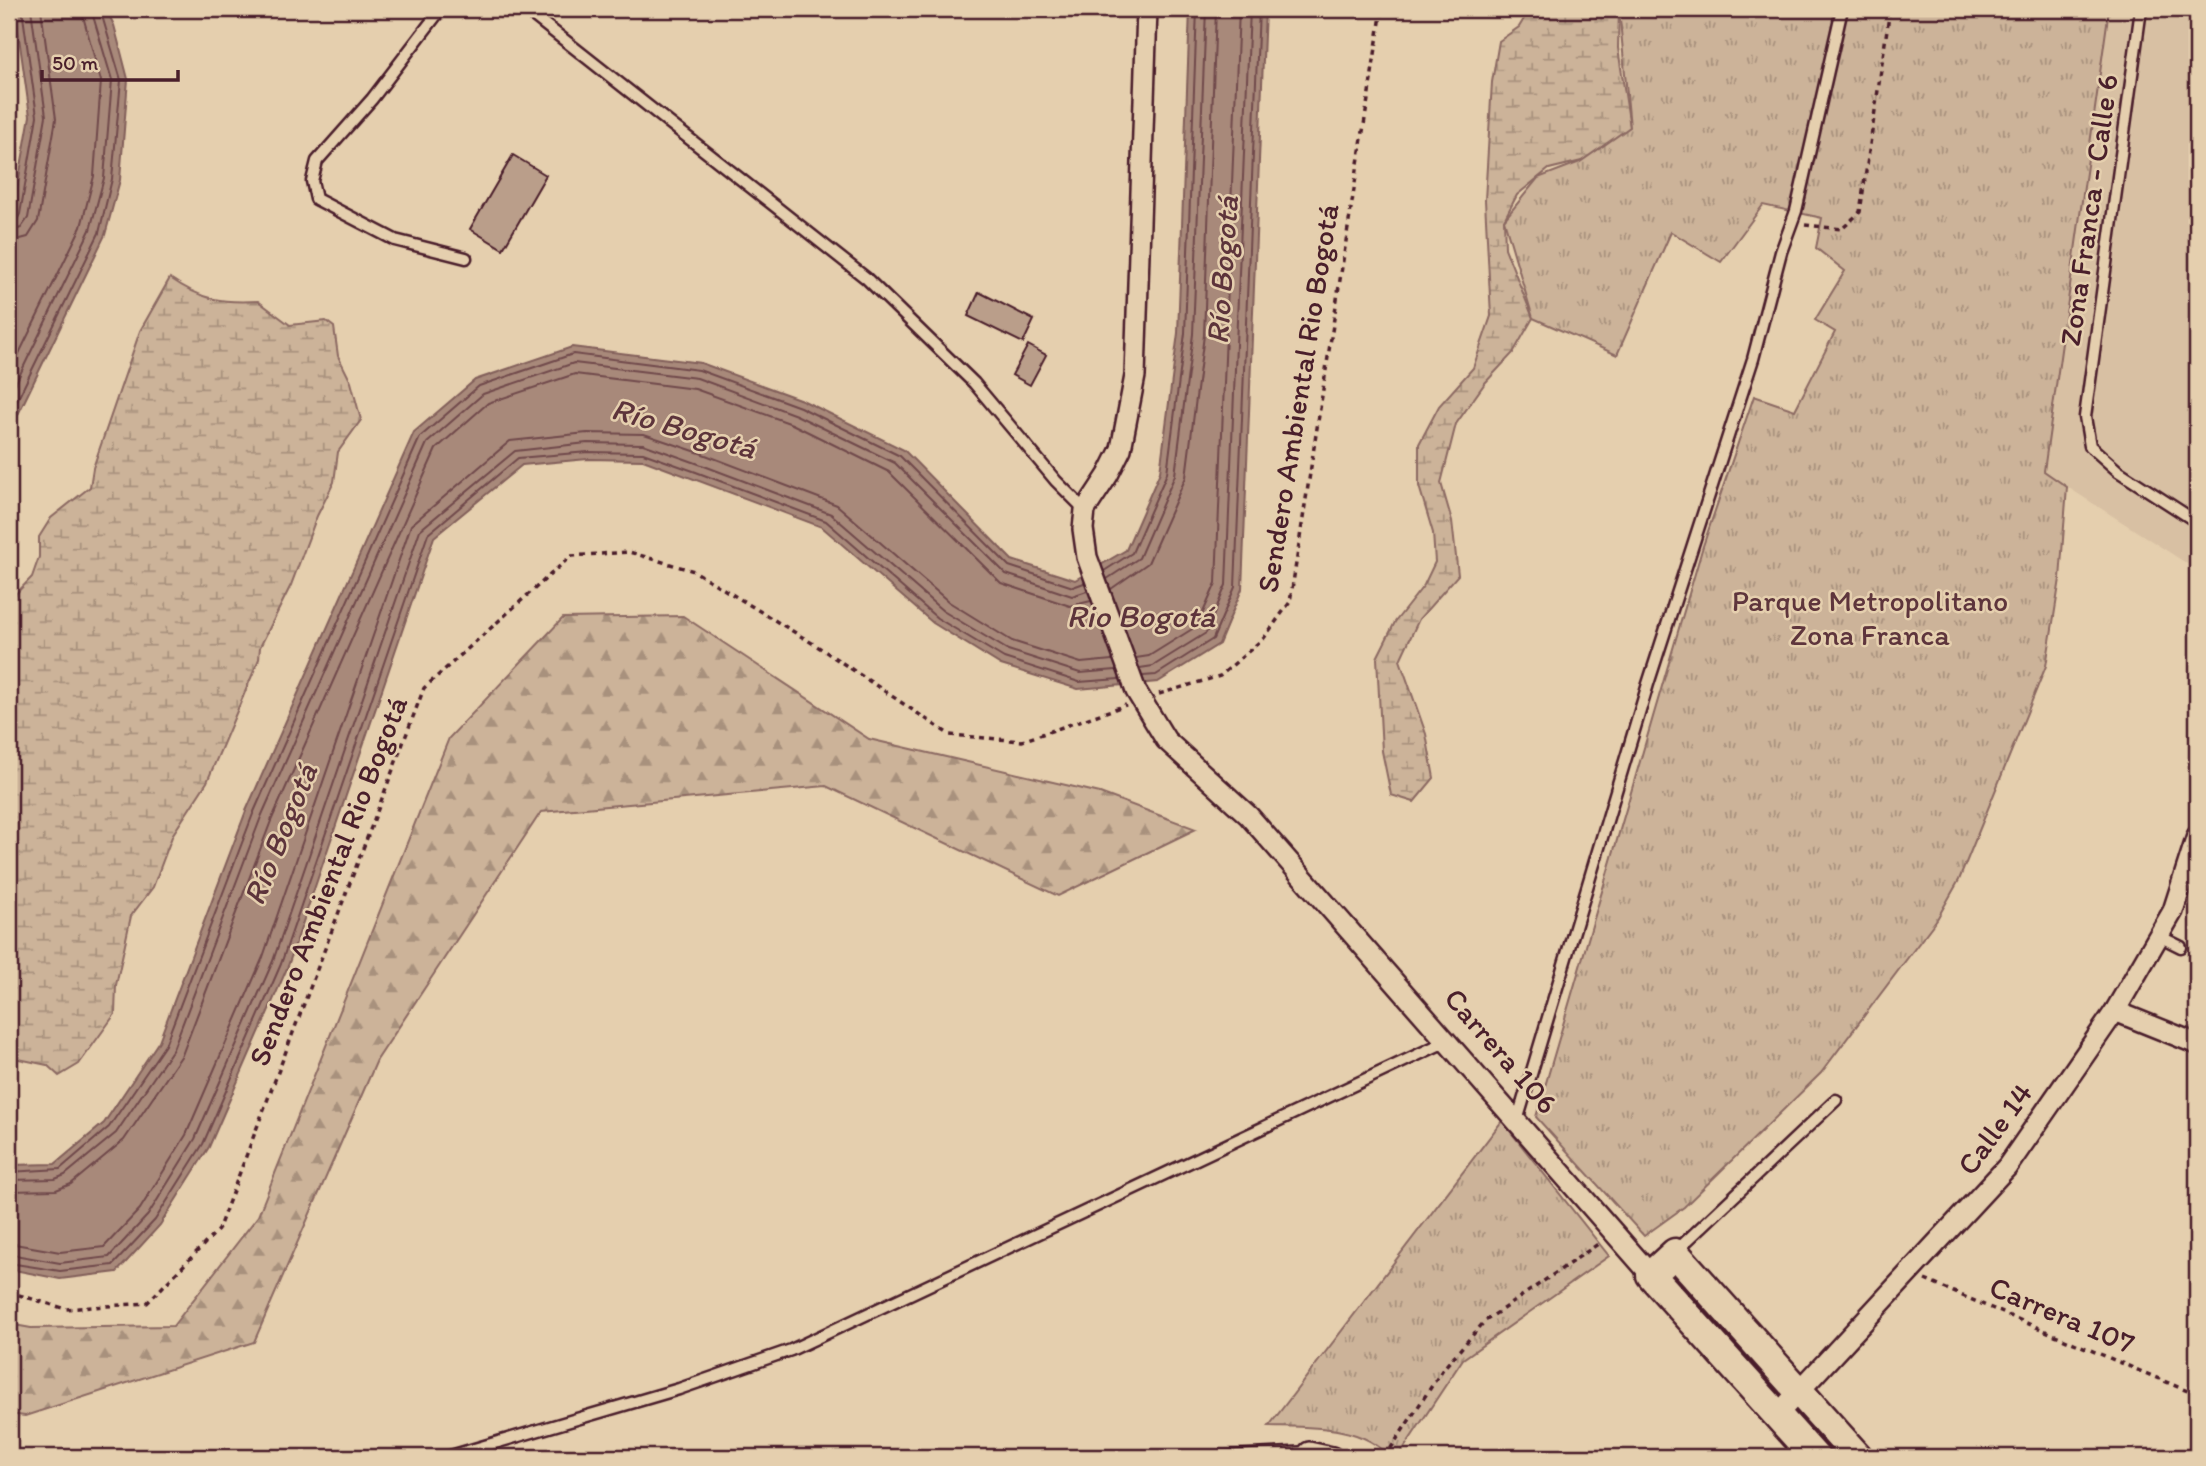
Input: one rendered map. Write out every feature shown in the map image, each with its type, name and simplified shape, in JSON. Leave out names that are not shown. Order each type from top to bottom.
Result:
[{"type":"street","points":[[1085,510],[1121,449],[1135,376],[1147,9]]},
{"type":"street","name":"Carrera 106","points":[[1085,510],[1083,529],[1087,557],[1138,695],[1166,740],[1250,816],[1651,1275],[1815,1457]]},
{"type":"street","name":"Calle 14","points":[[1777,1415],[1991,1188],[2115,1011],[2159,936],[2176,903],[2197,836]]},
{"type":"street","points":[[2115,1011],[2197,1044]]},
{"type":"street","points":[[1651,1275],[1675,1252],[1858,1457]]},
{"type":"street","points":[[1309,1452],[1332,1457]]},
{"type":"lane","points":[[440,9],[372,99],[317,161],[312,193],[316,200],[395,240],[466,258]]},
{"type":"lane","points":[[525,9],[866,278],[974,383],[1056,481],[1085,510]]},
{"type":"lane","points":[[1517,1121],[1648,684],[1754,359],[1781,252],[1796,211],[1842,9]]},
{"type":"lane","name":"Zona Franca - Calle 6","points":[[2141,9],[2085,417],[2090,446],[2118,471],[2197,522]]},
{"type":"lane","points":[[2159,936],[2181,947]]},
{"type":"lane","points":[[447,1457],[679,1389],[791,1350],[1448,1041]]},
{"type":"lane","points":[[1675,1252],[1836,1100]]},
{"type":"lane","points":[[1216,1457],[1309,1452]]},
{"type":"path","name":"Sendero Ambiental Rio Bogotá","points":[[9,1292],[66,1310],[147,1303],[218,1230],[424,688],[571,556],[629,552],[694,571],[817,646],[950,735],[1022,741],[1138,695],[1220,676],[1264,638],[1290,602],[1382,9]]},
{"type":"path","points":[[1781,252],[1804,225],[1842,229],[1860,212],[1890,9]]},
{"type":"path","points":[[1385,1457],[1443,1369],[1485,1321],[1615,1233]]},
{"type":"path","name":"Carrera 107","points":[[1910,1274],[2197,1395]]},
{"type":"shaded area","points":[[2109,9],[2197,9],[2197,570],[2044,472]]},
{"type":"green space","points":[[1530,9],[1619,9],[1618,48],[1630,127],[1602,156],[1549,169],[1517,195],[1504,220],[1505,248],[1533,318],[1513,353],[1485,383],[1456,424],[1441,483],[1452,521],[1458,575],[1419,619],[1400,660],[1426,734],[1434,778],[1414,802],[1391,795],[1382,751],[1377,658],[1395,622],[1424,585],[1435,562],[1433,533],[1419,486],[1419,444],[1439,406],[1473,368],[1491,316],[1485,200],[1492,82],[1499,41],[1519,27]]},
{"type":"green space","name":"Parque Metropolitano Zona Franca","points":[[1619,9],[2109,9],[2044,471],[2067,487],[2060,579],[2046,666],[1959,880],[1937,919],[1821,1073],[1684,1207],[1644,1236],[1536,1117],[1703,546],[1754,396],[1795,410],[1835,332],[1815,320],[1845,271],[1816,248],[1822,218],[1763,205],[1721,262],[1671,232],[1617,355],[1533,318],[1504,220],[1538,178],[1580,162],[1630,127]]},
{"type":"green space","points":[[170,278],[192,291],[212,298],[258,301],[290,325],[326,321],[334,327],[338,356],[351,382],[361,420],[338,452],[334,482],[317,516],[291,585],[260,647],[259,659],[207,782],[173,834],[153,887],[131,916],[116,985],[115,1014],[79,1064],[59,1076],[47,1065],[9,1057],[9,601],[32,577],[39,557],[39,537],[51,518],[90,487],[93,468],[140,331]]},
{"type":"green space","points":[[683,616],[869,739],[1100,793],[1196,829],[1058,896],[826,786],[541,812],[377,1060],[254,1342],[25,1416],[9,1414],[9,1324],[31,1328],[173,1326],[258,1216],[449,738],[563,618]]},
{"type":"green space","points":[[1502,1121],[1609,1256],[1463,1359],[1398,1457],[1390,1457],[1378,1446],[1350,1433],[1317,1428],[1269,1426]]},
{"type":"water","points":[[15,9],[106,9],[114,25],[128,79],[120,180],[105,235],[9,433],[9,222],[30,116]]},
{"type":"water","name":"Rio Bogotá","points":[[1190,9],[1265,9],[1242,589],[1219,644],[1158,682],[1078,689],[1001,665],[933,623],[822,527],[643,460],[588,459],[522,465],[434,537],[288,966],[209,1147],[160,1225],[117,1272],[60,1279],[9,1269],[9,1165],[55,1164],[104,1123],[159,1041],[246,811],[414,432],[475,380],[572,347],[701,363],[802,400],[904,450],[1012,560],[1075,580],[1126,550],[1160,472],[1178,333]]},
{"type":"building","points":[[513,155],[546,175],[503,249],[470,229]]},
{"type":"building","points":[[979,292],[1034,320],[1023,343],[968,316]]},
{"type":"building","points":[[1028,345],[1046,355],[1030,385],[1012,375]]},
{"type":"water label","name":"Río Bogotá","points":[[1222,270]]},
{"type":"water label","name":"Río Bogotá","points":[[684,428]]},
{"type":"water label","name":"Río Bogotá","points":[[280,834]]}]
